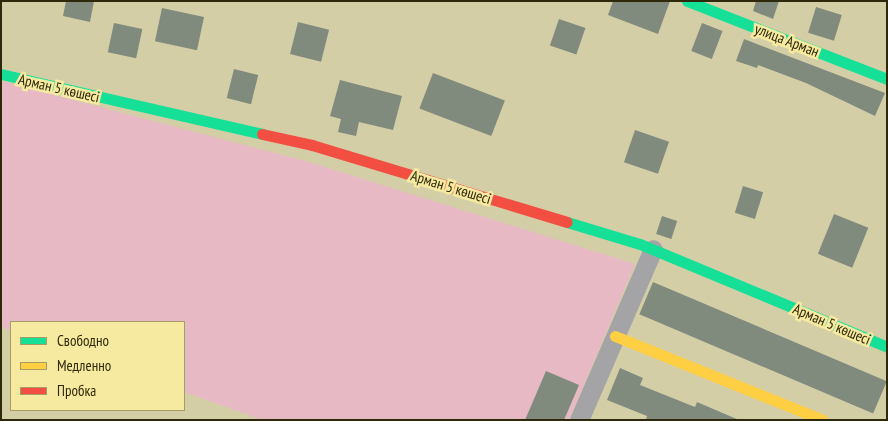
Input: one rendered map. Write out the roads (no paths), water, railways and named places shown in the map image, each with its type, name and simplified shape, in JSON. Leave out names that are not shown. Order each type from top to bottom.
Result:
[{"type":"street","name":"улица Арман","points":[[687,1],[887,79]]},
{"type":"street","name":"Арман 5 көшесі","points":[[1,74],[312,145],[653,249],[887,347]]},
{"type":"street","points":[[581,419],[653,249]]},
{"type":"street","points":[[615,336],[823,420]]}]
